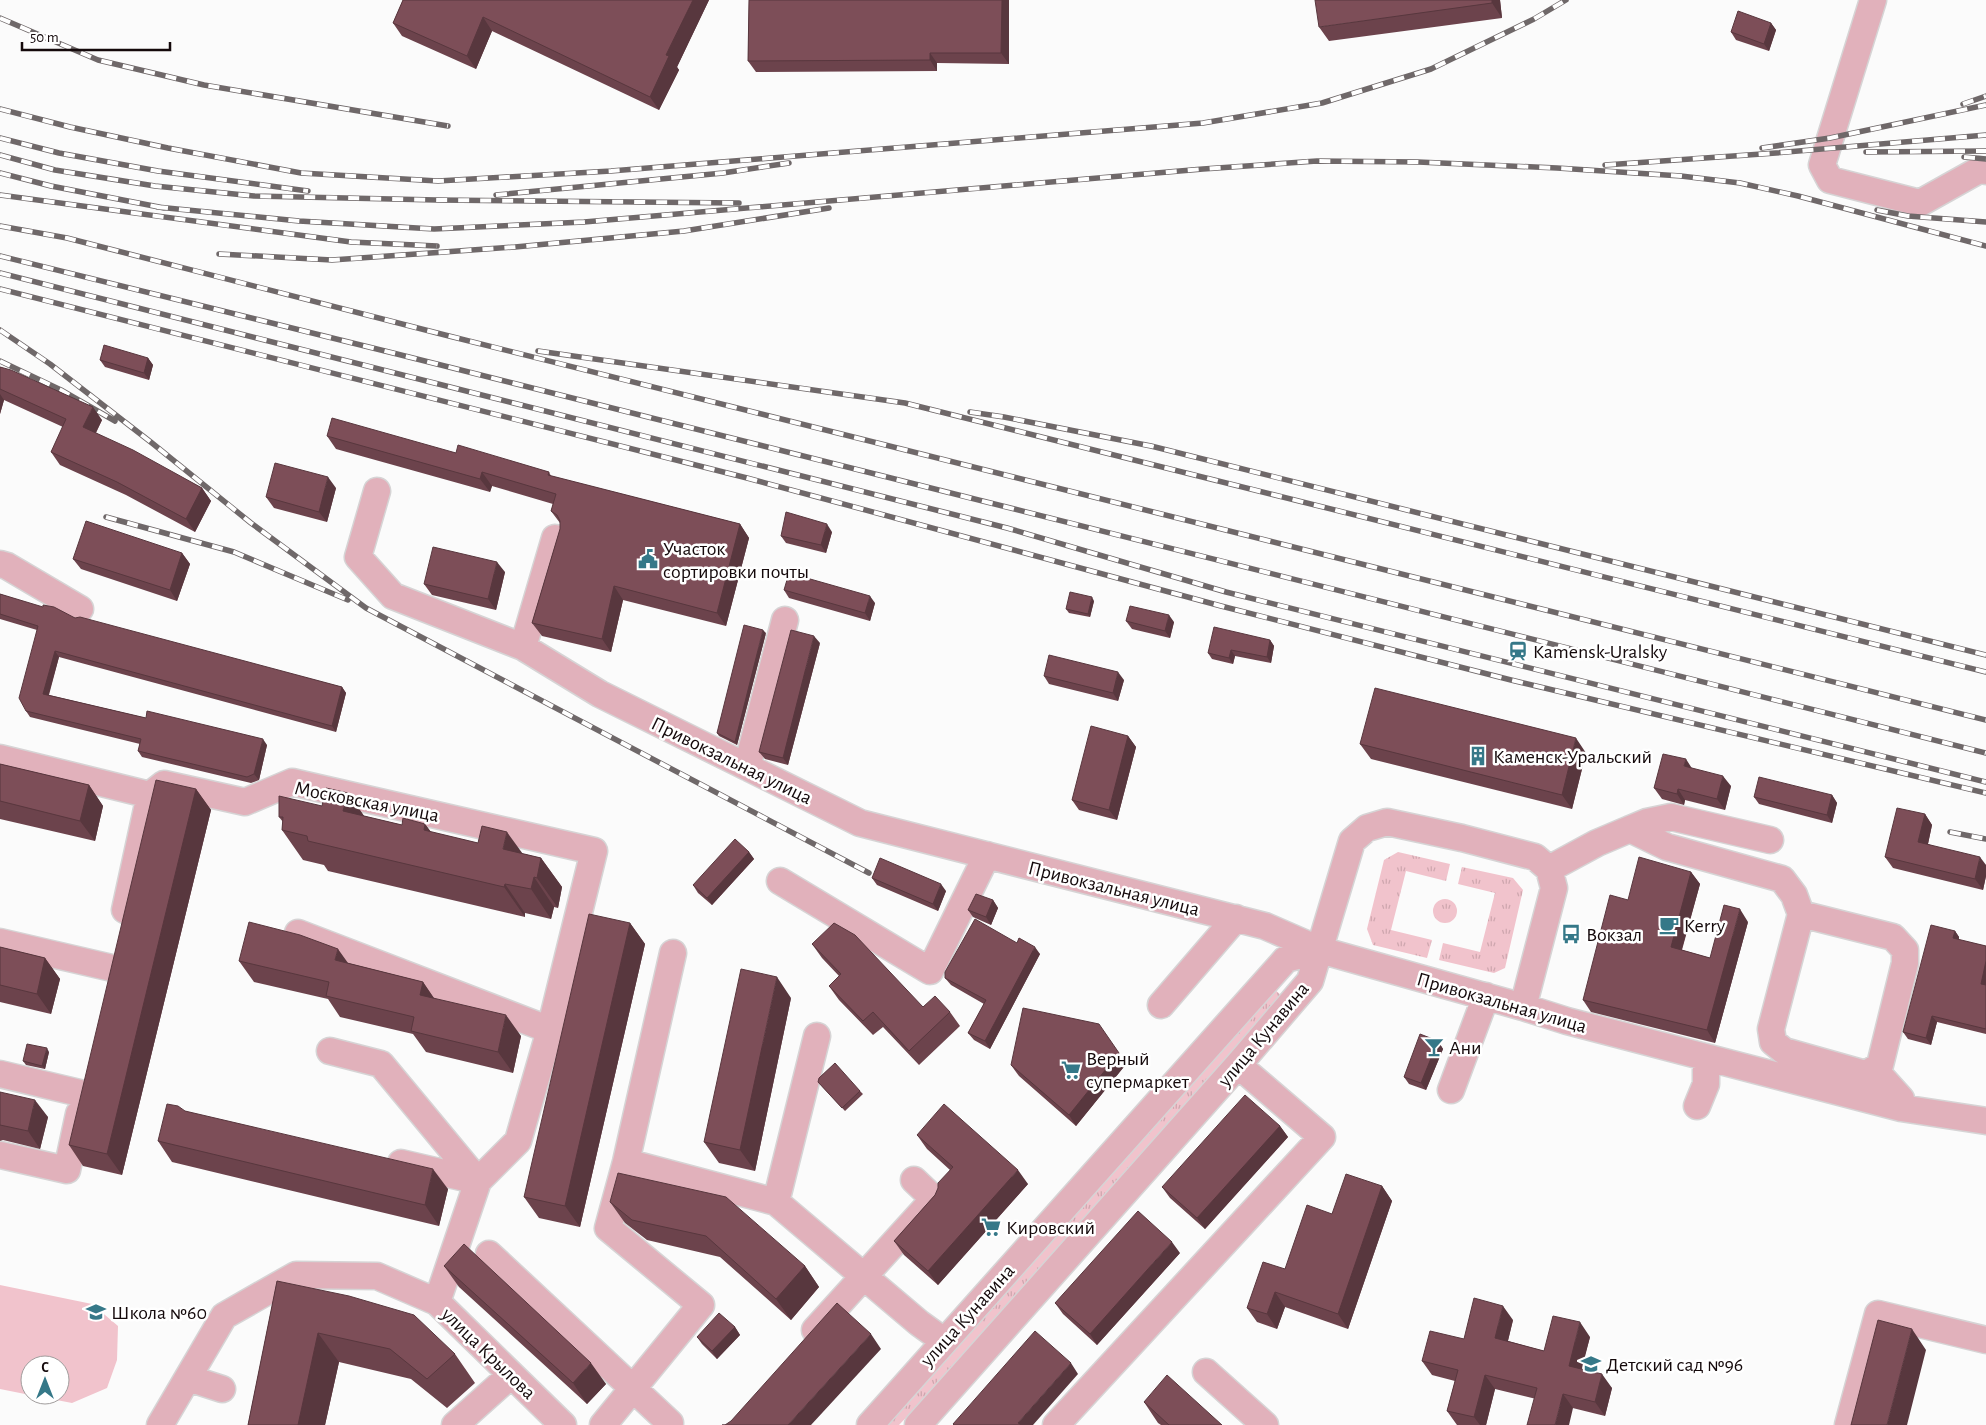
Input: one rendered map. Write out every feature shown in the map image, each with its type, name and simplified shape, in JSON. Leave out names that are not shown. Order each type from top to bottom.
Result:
[{"type":"street","points":[[1873,0],[1822,165],[1830,180],[1920,203],[1978,170],[1986,171]]},
{"type":"street","name":"Привокзальная улица","points":[[377,491],[358,557],[393,596],[522,647],[600,694],[860,823],[1265,926],[1320,950],[1706,1059],[1901,1108],[1986,1121]]},
{"type":"street","points":[[522,647],[555,538]]},
{"type":"street","points":[[0,564],[7,566],[80,609]]},
{"type":"street","points":[[747,767],[785,620]]},
{"type":"street","points":[[0,758],[150,795],[114,959],[0,942]]},
{"type":"street","name":"Московская улица","points":[[150,795],[164,784],[245,802],[292,782],[594,851],[550,1030]]},
{"type":"street","points":[[1549,869],[1597,843],[1647,822],[1671,817],[1770,840]]},
{"type":"street","points":[[1320,950],[1352,841],[1367,828],[1387,822],[1462,838],[1536,857],[1549,869],[1554,888],[1523,1006]]},
{"type":"street","points":[[1630,829],[1666,847],[1782,879],[1794,895],[1801,914],[1771,1029],[1773,1042],[1784,1051],[1883,1078],[1901,1099],[1901,1108]]},
{"type":"street","points":[[780,881],[930,971],[987,855]]},
{"type":"street","points":[[1801,914],[1893,938],[1905,950],[1905,963],[1880,1065],[1867,1074]]},
{"type":"street","points":[[1161,1005],[1236,918]]},
{"type":"street","points":[[160,1425],[224,1316],[296,1275],[377,1276],[436,1302],[478,1181],[518,1141],[550,1030],[298,932]]},
{"type":"street","name":"улица Кунавина","points":[[918,1425],[1238,1065],[1310,981],[1320,950]]},
{"type":"street","name":"улица Кунавина","points":[[870,1425],[1286,958],[1320,950]]},
{"type":"street","points":[[603,1425],[701,1305],[608,1228],[626,1162],[672,953]]},
{"type":"street","points":[[1451,1090],[1486,996]]},
{"type":"street","points":[[776,1202],[817,1036]]},
{"type":"street","points":[[330,1051],[382,1064],[478,1181]]},
{"type":"street","points":[[1697,1106],[1706,1084],[1706,1059]]},
{"type":"street","points":[[1056,1425],[1322,1137],[1238,1065]]},
{"type":"street","points":[[0,1074],[86,1084],[67,1170],[0,1155]]},
{"type":"street","points":[[373,1157],[478,1181]]},
{"type":"street","points":[[626,1162],[776,1202],[919,1323],[944,1341]]},
{"type":"street","points":[[800,1347],[934,1199],[914,1180]]},
{"type":"street","points":[[489,1254],[670,1423]]},
{"type":"street","name":"улица Крылова","points":[[436,1302],[563,1425]]},
{"type":"street","points":[[1848,1425],[1878,1314],[1986,1340]]},
{"type":"street","points":[[1206,1372],[1265,1425]]},
{"type":"street","points":[[454,1425],[511,1374]]},
{"type":"street","points":[[188,1378],[222,1389]]},
{"type":"green space","points":[[1398,852],[1450,864],[1446,881],[1406,871],[1391,930],[1432,940],[1427,958],[1373,945],[1367,929],[1384,860]]},
{"type":"green space","points":[[1462,867],[1513,878],[1523,890],[1505,968],[1494,973],[1439,960],[1443,943],[1480,952],[1495,893],[1458,884]]},
{"type":"green space","points":[[1445,899],[1453,903],[1457,911],[1453,919],[1445,923],[1437,919],[1433,911],[1437,903]]},
{"type":"green space","points":[[1274,989],[1282,996],[918,1405],[899,1425],[885,1425],[912,1399]]},
{"type":"green space","points":[[0,1285],[92,1304],[118,1326],[117,1360],[107,1388],[70,1403],[70,1355],[20,1355],[20,1393],[0,1389]]},
{"type":"building","points":[[403,0],[693,0],[666,55],[669,56],[650,97],[483,17],[467,56],[393,23]]},
{"type":"building","points":[[749,0],[1002,0],[1001,53],[930,53],[930,60],[748,61]]},
{"type":"building","points":[[1315,0],[1492,0],[1492,3],[1319,27]]},
{"type":"building","points":[[1738,11],[1771,23],[1764,44],[1731,32]]},
{"type":"building","points":[[104,345],[148,358],[144,373],[100,360]]},
{"type":"building","points":[[0,367],[11,370],[93,407],[83,427],[133,450],[202,488],[186,519],[117,482],[51,452],[66,419],[0,389]]},
{"type":"building","points":[[332,418],[456,453],[458,445],[549,472],[548,475],[740,524],[717,613],[614,586],[602,639],[532,623],[560,529],[560,521],[557,515],[551,511],[556,494],[482,472],[480,479],[327,436]]},
{"type":"building","points":[[275,463],[328,477],[319,512],[266,497]]},
{"type":"building","points":[[786,512],[827,524],[821,545],[781,536]]},
{"type":"building","points":[[86,521],[182,553],[170,590],[73,559]]},
{"type":"building","points":[[433,547],[497,562],[488,599],[424,584]]},
{"type":"building","points":[[789,573],[870,596],[865,613],[784,590]]},
{"type":"building","points":[[1070,592],[1092,597],[1088,614],[1066,609]]},
{"type":"building","points":[[0,594],[43,607],[43,605],[54,607],[75,618],[80,617],[342,687],[332,726],[55,651],[43,694],[146,718],[147,711],[263,739],[254,774],[247,777],[138,751],[141,739],[26,711],[19,698],[38,626],[0,614]]},
{"type":"building","points":[[1130,606],[1169,615],[1165,631],[1126,621]]},
{"type":"building","points":[[744,625],[763,630],[735,742],[717,733]]},
{"type":"building","points":[[1214,627],[1270,640],[1267,657],[1231,650],[1229,658],[1208,653]]},
{"type":"building","points":[[791,630],[814,636],[783,758],[759,752]]},
{"type":"building","points":[[1049,655],[1118,672],[1113,693],[1044,676]]},
{"type":"building","name":"Каменск-Уральский","points":[[1375,688],[1576,738],[1562,795],[1360,744]]},
{"type":"building","points":[[1091,726],[1128,736],[1109,810],[1072,800]]},
{"type":"building","points":[[1663,754],[1686,759],[1684,766],[1723,776],[1717,799],[1678,789],[1677,794],[1654,788]]},
{"type":"building","points":[[0,764],[89,785],[80,821],[0,801]]},
{"type":"building","points":[[1759,777],[1832,795],[1827,815],[1754,797]]},
{"type":"building","points":[[156,780],[196,789],[107,1154],[69,1145]]},
{"type":"building","points":[[326,788],[348,793],[343,811],[402,825],[403,818],[425,824],[424,830],[478,843],[482,826],[507,832],[503,849],[541,858],[537,878],[534,877],[531,889],[505,884],[504,887],[308,841],[307,836],[282,830],[283,817],[279,817],[279,796],[322,806]]},
{"type":"building","points":[[1897,808],[1925,814],[1918,842],[1980,857],[1975,879],[1885,857]]},
{"type":"building","points":[[735,839],[749,852],[707,898],[693,885]]},
{"type":"building","points":[[1639,857],[1691,872],[1671,947],[1710,958],[1724,905],[1740,909],[1707,1030],[1583,1000],[1610,895],[1628,900]]},
{"type":"building","points":[[880,858],[941,884],[933,904],[872,878]]},
{"type":"building","points":[[976,894],[993,900],[986,917],[968,910]]},
{"type":"building","points":[[589,914],[630,923],[565,1206],[524,1197]]},
{"type":"building","points":[[975,919],[1017,943],[1019,938],[1035,947],[985,1041],[968,1033],[986,1000],[945,978],[945,972]]},
{"type":"building","points":[[249,922],[300,935],[338,949],[335,960],[423,982],[420,995],[506,1015],[498,1052],[411,1031],[414,1017],[326,996],[329,982],[239,961]]},
{"type":"building","points":[[834,923],[855,935],[923,1007],[935,996],[950,1012],[909,1051],[873,1012],[863,1021],[829,986],[841,974],[812,944]]},
{"type":"building","points":[[1931,925],[1955,931],[1953,938],[1986,946],[1986,961],[1981,984],[1986,985],[1986,1029],[1932,1016],[1926,1038],[1903,1032]]},
{"type":"building","points":[[0,947],[45,958],[37,994],[0,985]]},
{"type":"building","points":[[741,969],[777,977],[740,1150],[704,1142]]},
{"type":"building","name":"Верный супермаркет","points":[[1023,1008],[1099,1024],[1119,1053],[1069,1115],[1011,1065]]},
{"type":"building","points":[[1420,1034],[1438,1041],[1421,1083],[1404,1077]]},
{"type":"building","points":[[27,1044],[47,1048],[42,1066],[23,1061]]},
{"type":"building","points":[[835,1063],[860,1091],[842,1108],[818,1082],[819,1078]]},
{"type":"building","points":[[0,1092],[35,1100],[28,1131],[0,1125]]},
{"type":"building","points":[[1245,1095],[1280,1126],[1197,1218],[1162,1187]]},
{"type":"building","points":[[167,1104],[178,1106],[185,1111],[433,1169],[425,1205],[158,1141]]},
{"type":"building","points":[[944,1104],[1018,1170],[928,1271],[894,1241],[935,1195],[938,1183],[953,1167],[917,1135]]},
{"type":"building","points":[[618,1173],[726,1197],[805,1266],[776,1299],[706,1236],[632,1220],[610,1202]]},
{"type":"building","points":[[1346,1174],[1382,1186],[1338,1314],[1275,1292],[1267,1314],[1247,1308],[1263,1262],[1285,1269],[1307,1205],[1332,1214]]},
{"type":"building","points":[[1138,1211],[1172,1242],[1090,1334],[1055,1303]]},
{"type":"building","points":[[464,1244],[591,1363],[573,1383],[444,1266]]},
{"type":"building","points":[[277,1281],[349,1296],[414,1315],[455,1354],[427,1379],[390,1349],[318,1333],[298,1425],[248,1425]]},
{"type":"building","points":[[1474,1298],[1503,1306],[1495,1338],[1544,1351],[1553,1316],[1580,1322],[1569,1366],[1602,1374],[1595,1402],[1563,1394],[1555,1425],[1527,1425],[1537,1388],[1485,1375],[1474,1417],[1447,1411],[1458,1370],[1422,1361],[1430,1331],[1464,1339]]},
{"type":"building","points":[[837,1303],[871,1334],[788,1425],[725,1425],[731,1421]]},
{"type":"building","points":[[719,1313],[735,1327],[712,1351],[697,1337]]},
{"type":"building","points":[[1878,1320],[1912,1329],[1887,1425],[1851,1425]]},
{"type":"building","points":[[1035,1331],[1071,1363],[1018,1423],[1021,1425],[954,1425],[953,1424]]},
{"type":"building","points":[[1167,1375],[1222,1425],[1169,1425],[1144,1402]]},
{"type":"railway","points":[[0,109],[70,127],[168,148],[301,173],[438,181],[611,171],[1203,123],[1322,103],[1431,69],[1534,19],[1566,0]]},
{"type":"railway","points":[[0,18],[98,60],[204,85],[448,126]]},
{"type":"railway","points":[[1963,104],[1986,96]]},
{"type":"railway","points":[[1762,148],[1830,138],[1986,105]]},
{"type":"railway","points":[[1605,165],[1986,135]]},
{"type":"railway","points":[[0,138],[59,153],[158,171],[308,191]]},
{"type":"railway","points":[[1866,152],[1986,151]]},
{"type":"railway","points":[[0,155],[55,170],[155,186],[254,196],[739,203]]},
{"type":"railway","points":[[1964,157],[1986,159]]},
{"type":"railway","points":[[157,207],[299,221],[434,229],[584,222],[1317,161],[1418,162],[1681,176],[1740,183],[1798,196],[1986,246]]},
{"type":"railway","points":[[496,195],[723,173],[789,163]]},
{"type":"railway","points":[[0,173],[51,186],[164,208]]},
{"type":"railway","points":[[0,195],[351,242],[437,246]]},
{"type":"railway","points":[[219,254],[332,260],[515,247],[684,231],[829,208]]},
{"type":"railway","points":[[1877,210],[1908,216],[1986,222]]},
{"type":"railway","points":[[0,226],[67,238],[445,335],[1986,720]]},
{"type":"railway","points":[[0,256],[1986,753]]},
{"type":"railway","points":[[0,273],[1007,528],[1226,592],[1986,782]]},
{"type":"railway","points":[[0,289],[747,478],[1221,606],[1511,680],[1986,793]]},
{"type":"railway","points":[[0,330],[50,364],[251,523],[366,608],[869,873]]},
{"type":"railway","points":[[538,351],[905,403],[1986,672]]},
{"type":"railway","points":[[0,361],[61,390],[115,421]]},
{"type":"railway","points":[[970,412],[1151,446],[1986,655]]},
{"type":"railway","points":[[106,517],[234,552],[348,600]]},
{"type":"railway","points":[[1950,832],[1986,839]]},
{"type":"place","name":"Участок сортировки почты","points":[[648,559]]},
{"type":"place","name":"Kamensk-Uralsky","points":[[1518,651]]},
{"type":"place","name":"Каменск-Уральский","points":[[1478,756]]},
{"type":"place","name":"Kerry","points":[[1669,925]]},
{"type":"place","name":"Вокзал","points":[[1571,934]]},
{"type":"place","name":"Ани","points":[[1434,1047]]},
{"type":"place","name":"Верный супермаркет","points":[[1071,1070]]},
{"type":"place","name":"Кировский","points":[[991,1227]]},
{"type":"place","name":"Школа №60","points":[[96,1312]]},
{"type":"place","name":"Детский сад №96","points":[[1591,1364]]}]
